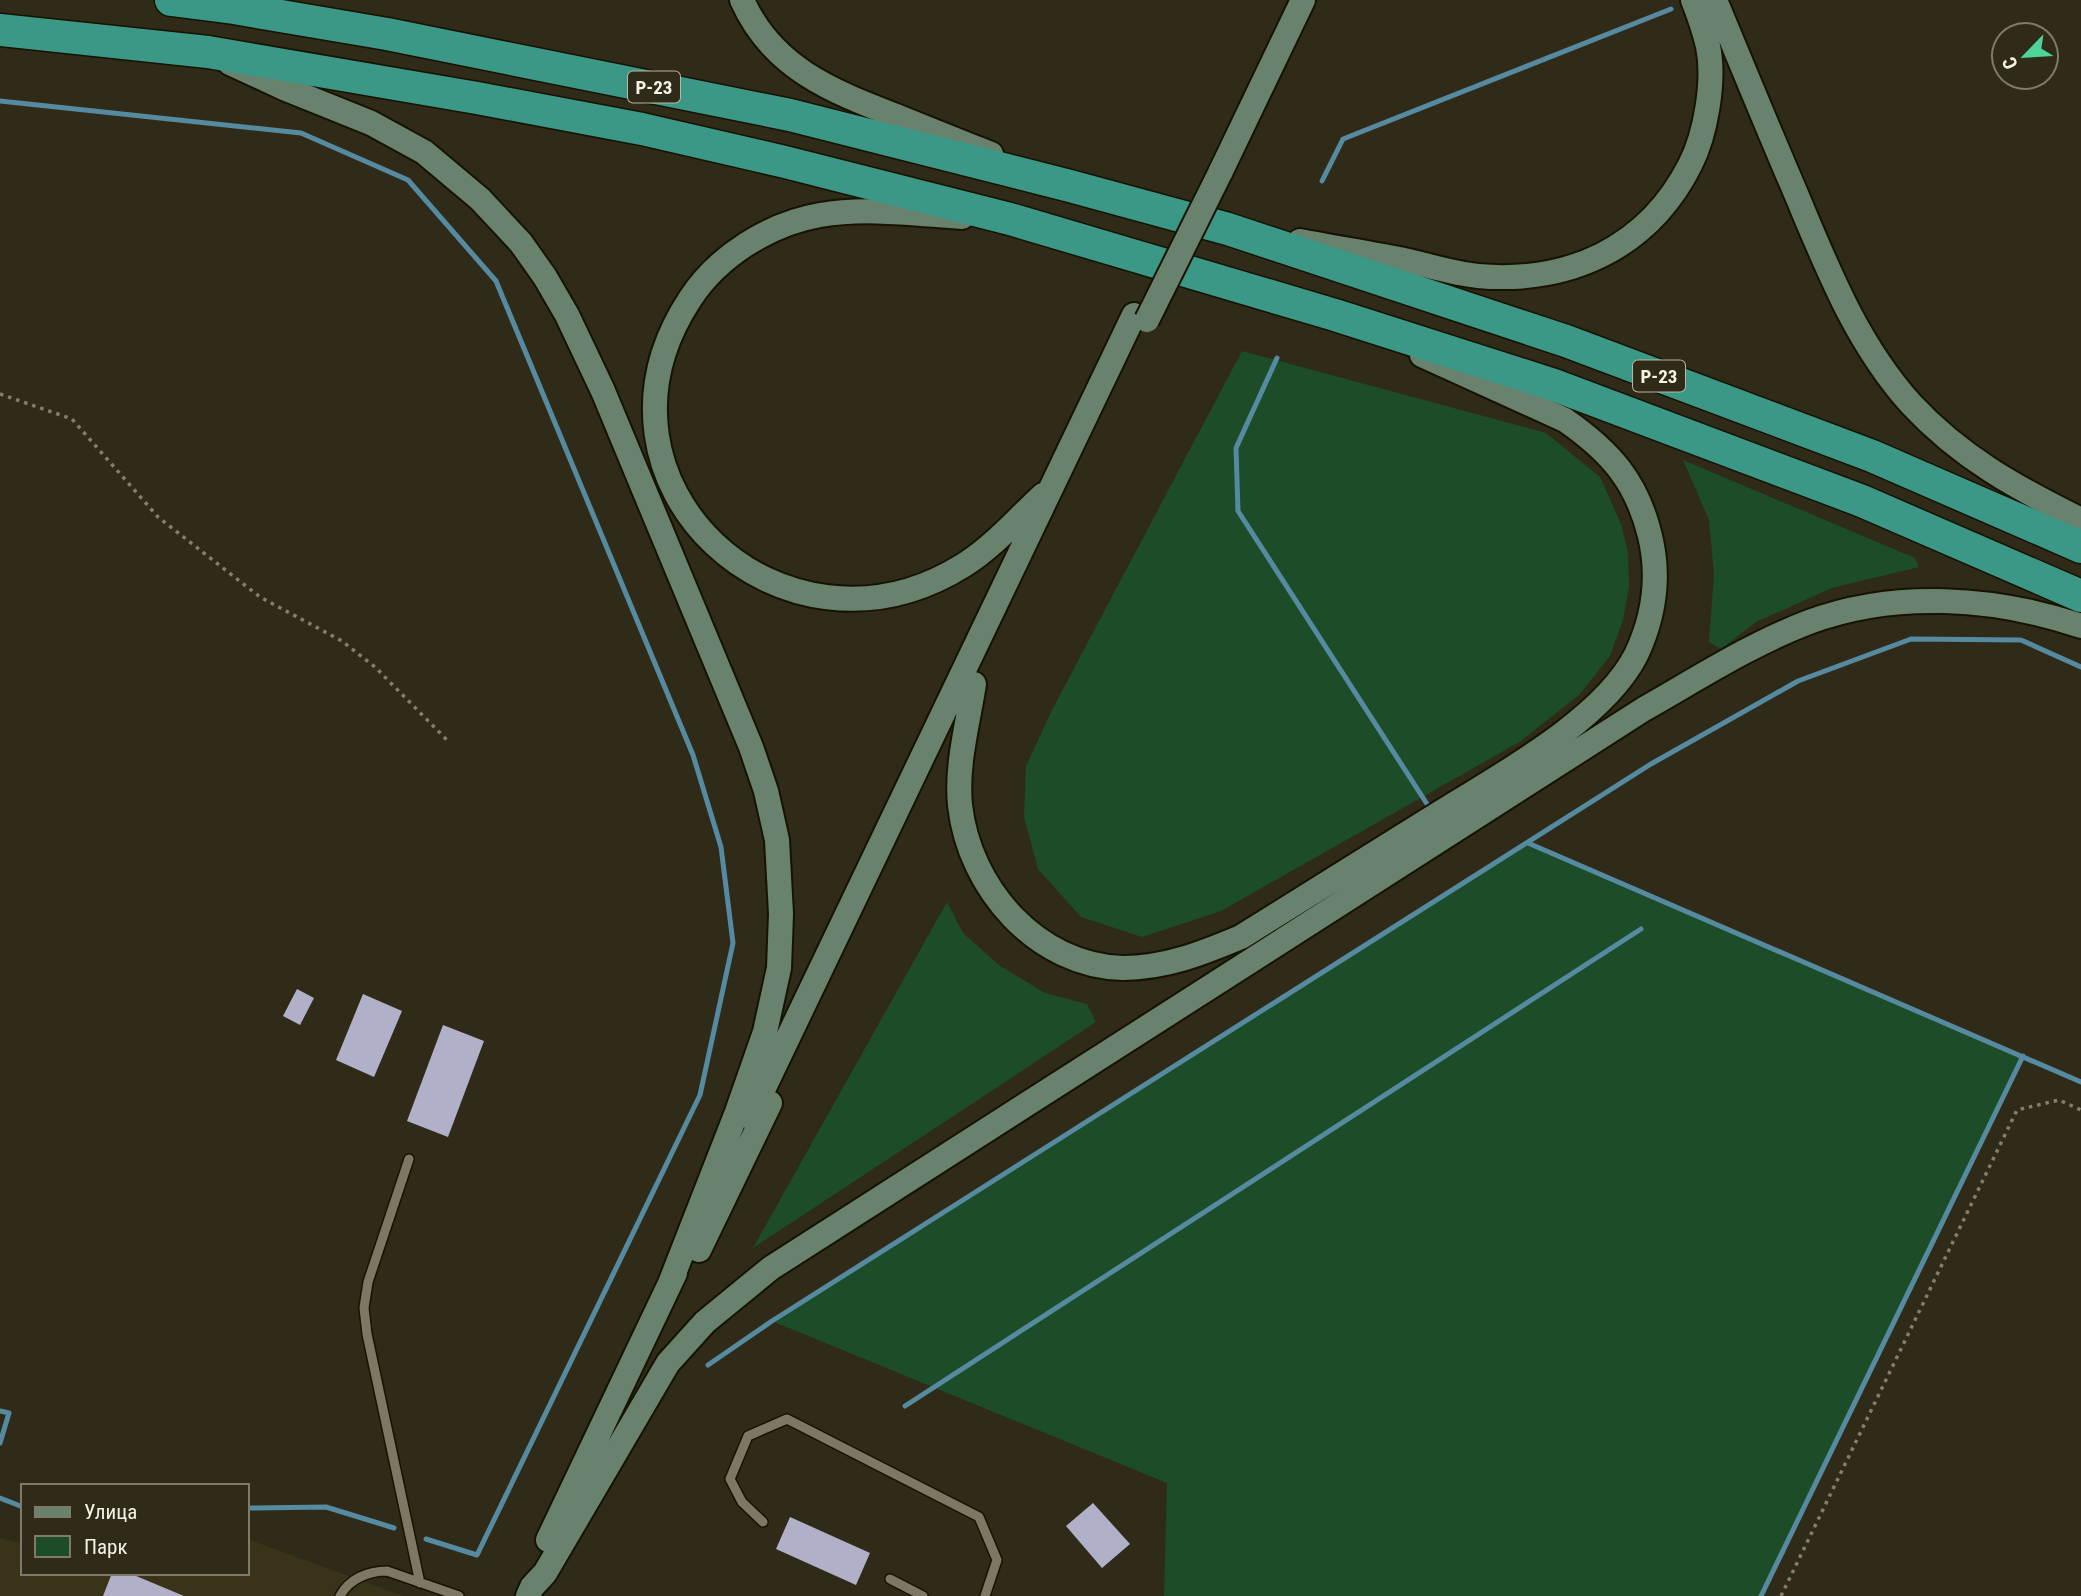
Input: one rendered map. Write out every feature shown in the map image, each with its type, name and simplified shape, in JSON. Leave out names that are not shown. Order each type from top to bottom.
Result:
[{"type":"highway","name":"Р-23","points":[[171,0],[234,8],[486,52],[777,112],[1228,229],[1579,345],[1872,456],[2081,547]]},
{"type":"highway","name":"Р-23","points":[[0,30],[208,52],[378,80],[642,129],[1010,219],[1335,316],[1580,395],[1862,501],[2081,596]]},
{"type":"main road","points":[[234,8],[279,0]]},
{"type":"main road","points":[[742,0],[757,28],[772,46],[788,62],[819,84],[1070,186]]},
{"type":"main road","points":[[1214,171],[1288,0]]},
{"type":"main road","points":[[535,1585],[535,1566],[1054,485],[1303,0]]},
{"type":"main road","points":[[1228,229],[1398,258],[1440,270],[1477,276],[1529,276],[1548,273],[1579,265],[1608,253],[1644,227],[1673,196],[1694,157],[1704,128],[1709,86],[1709,48],[1693,0]]},
{"type":"main road","points":[[1715,0],[1829,273],[1854,324],[1880,366],[1912,405],[1976,461],[2013,486],[2081,520]]},
{"type":"main road","points":[[208,52],[284,89],[372,123],[424,152],[480,198],[521,243],[567,315],[603,391],[751,747],[766,791],[777,840],[781,914],[779,968],[765,1032],[669,1286]]},
{"type":"main road","points":[[1010,219],[865,212],[819,215],[782,226],[734,253],[699,284],[666,345],[659,371],[655,407],[661,452],[675,492],[699,529],[713,544],[750,572],[775,585],[825,598],[872,598],[900,594],[942,577],[966,564],[1054,485]]},
{"type":"main road","points":[[974,684],[959,773],[960,806],[973,857],[984,879],[1008,913],[1036,938],[1076,958],[1121,968],[1168,963],[1200,954],[1241,937],[1529,757],[1581,719],[1613,686],[1635,656],[1655,598],[1656,570],[1649,533],[1644,513],[1626,475],[1605,450],[1565,421],[1335,316]]},
{"type":"main road","points":[[535,1585],[974,684],[1141,317]]},
{"type":"main road","points":[[535,1585],[668,1363],[705,1322],[746,1287],[771,1268],[1644,709],[1776,636],[1847,611],[1889,604],[1975,601],[2049,615],[2081,626]]},
{"type":"lane","points":[[410,1159],[368,1282],[364,1308],[367,1334],[420,1583]]},
{"type":"lane","points":[[763,1522],[742,1502],[730,1479],[748,1436],[787,1419],[979,1517],[998,1560],[985,1596]]},
{"type":"lane","points":[[340,1596],[360,1577],[375,1571],[387,1572],[459,1596]]},
{"type":"lane","points":[[890,1579],[923,1596]]},
{"type":"path","points":[[0,394],[72,419],[158,517],[260,597],[342,640],[375,667],[448,741]]},
{"type":"path","points":[[1780,1596],[2017,1110],[2059,1100],[2081,1110]]},
{"type":"shaded area","points":[[0,1538],[21,1543],[21,1575],[248,1575],[248,1539],[404,1596],[0,1596]]},
{"type":"green space","points":[[1242,351],[1546,433],[1600,477],[1621,524],[1628,552],[1629,587],[1623,620],[1610,656],[1579,695],[1521,741],[1221,911],[1142,937],[1081,917],[1038,869],[1024,817],[1026,766],[1053,708]]},
{"type":"green space","points":[[1683,460],[1915,558],[1919,567],[1832,588],[1756,622],[1721,649],[1709,642],[1714,574],[1709,520]]},
{"type":"green space","points":[[1528,843],[2023,1056],[1761,1596],[1164,1596],[1167,1483],[772,1321]]},
{"type":"green space","points":[[947,902],[963,933],[1000,966],[1045,993],[1087,1004],[1096,1022],[753,1248]]},
{"type":"building","points":[[297,989],[314,998],[300,1025],[283,1016]]},
{"type":"building","points":[[363,994],[402,1011],[374,1077],[336,1060]]},
{"type":"building","points":[[443,1025],[484,1041],[448,1137],[407,1121]]},
{"type":"building","points":[[1093,1503],[1130,1544],[1102,1568],[1066,1526]]},
{"type":"building","points":[[790,1517],[870,1553],[856,1585],[776,1549]]},
{"type":"building","points":[[111,1575],[134,1575],[184,1596],[103,1596]]},
{"type":"waterway","points":[[1322,181],[1343,139],[1671,9]]},
{"type":"waterway","points":[[0,101],[301,133],[408,180],[496,281],[693,755],[721,847],[733,943],[700,1095],[477,1555],[426,1539]]},
{"type":"waterway","points":[[1277,358],[1236,448],[1238,511],[1427,804]]},
{"type":"waterway","points":[[708,1365],[772,1321],[1651,764],[1798,681],[1911,639],[2021,640],[2081,667]]},
{"type":"waterway","points":[[1528,843],[2081,1082]]},
{"type":"waterway","points":[[905,1406],[1641,929]]},
{"type":"waterway","points":[[1761,1596],[2023,1056]]},
{"type":"waterway","points":[[0,1411],[9,1413],[0,1443]]},
{"type":"waterway","points":[[0,1498],[21,1506]]},
{"type":"waterway","points":[[248,1508],[326,1507],[394,1528]]}]
